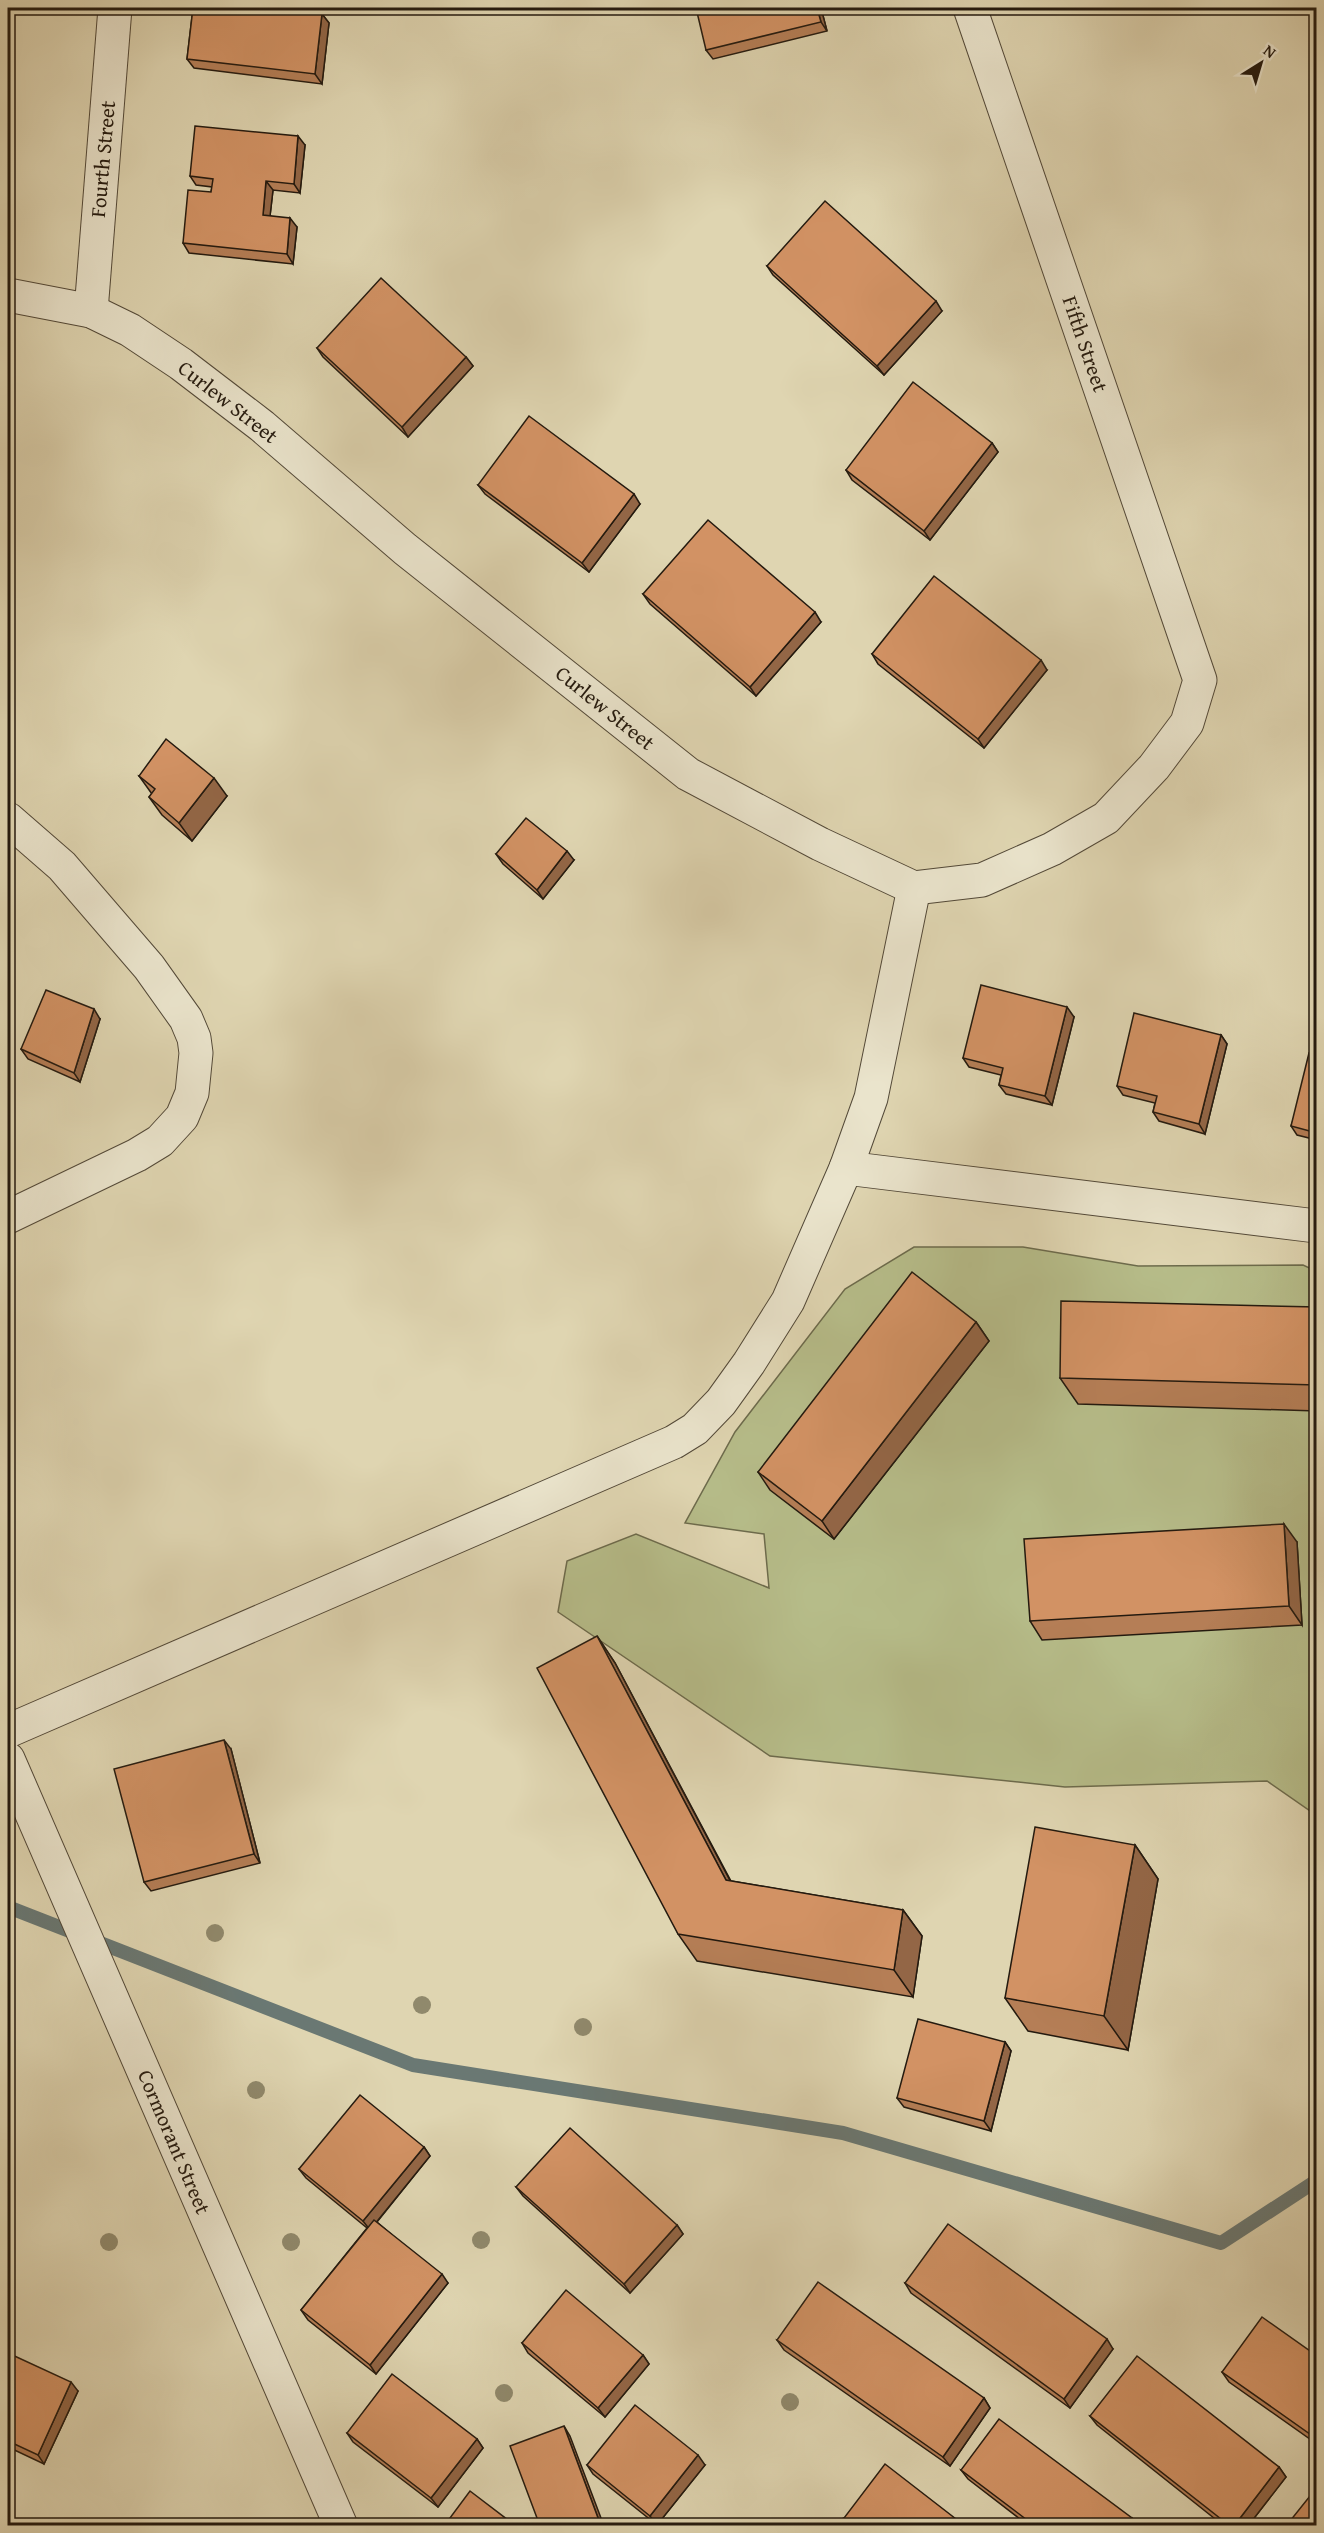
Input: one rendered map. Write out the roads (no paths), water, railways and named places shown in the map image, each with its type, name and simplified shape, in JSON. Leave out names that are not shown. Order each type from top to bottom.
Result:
[{"type":"street","name":"Fourth Street","points":[[91,311],[115,8]]},
{"type":"street","name":"Fifth Street","points":[[914,888],[982,880],[1052,849],[1106,818],[1154,767],[1187,723],[1200,680],[970,8]]},
{"type":"street","name":"Curlew Street","points":[[8,295],[91,311],[111,319],[139,336],[181,364],[262,426],[405,549],[688,774],[820,844],[914,888]]},
{"type":"street","points":[[8,819],[62,866],[149,968],[186,1018],[194,1038],[196,1053],[192,1093],[182,1117],[160,1141],[137,1155],[8,1217]]},
{"type":"street","points":[[8,1731],[674,1442],[695,1429],[721,1402],[788,1301],[846,1168],[871,1098],[914,888]]},
{"type":"street","points":[[846,1168],[1317,1226]]},
{"type":"street","name":"Cormorant Street","points":[[8,1759],[341,2526]]},
{"type":"waterway","points":[[8,1907],[413,2065],[843,2133],[1221,2243],[1316,2181]]}]
